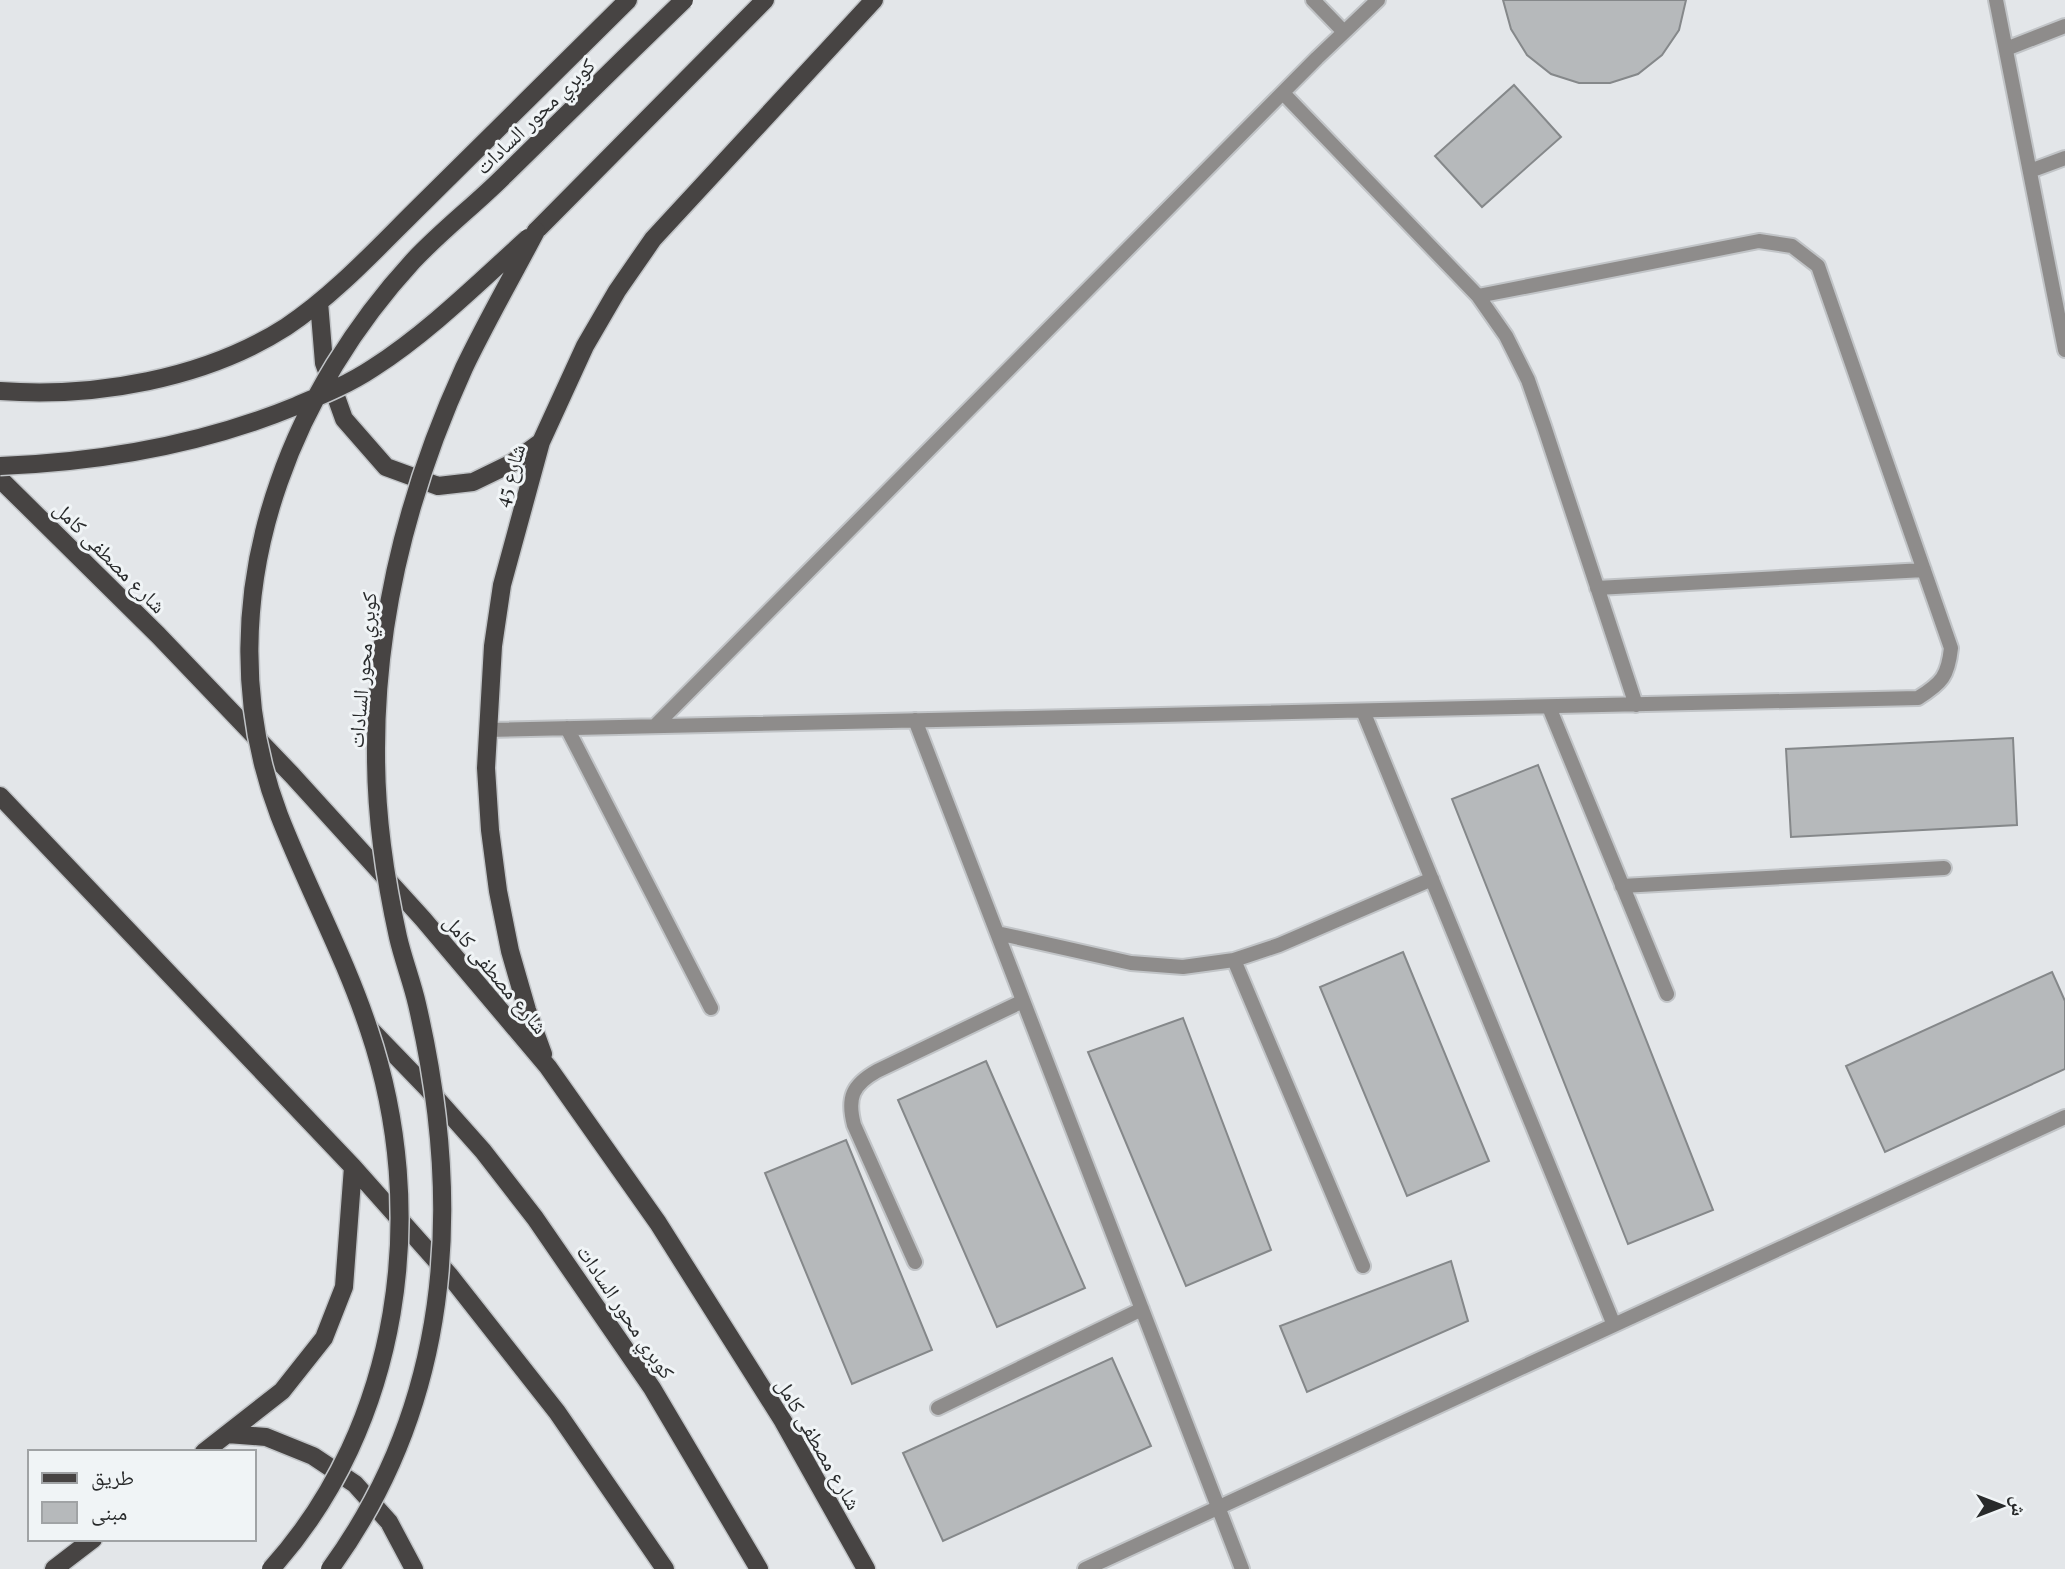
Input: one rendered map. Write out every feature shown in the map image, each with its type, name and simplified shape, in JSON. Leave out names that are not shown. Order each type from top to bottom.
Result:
[{"type":"main road","points":[[0,391],[35,394],[88,391],[140,383],[191,369],[240,351],[285,327],[319,302],[382,243],[628,0]]},
{"type":"main road","name":"كوبري محور السادات","points":[[271,1569],[309,1520],[332,1483],[368,1402],[384,1351],[394,1299],[400,1246],[400,1193],[395,1136],[385,1081],[368,1027],[278,813],[254,723],[249,676],[249,626],[254,575],[265,526],[299,431],[322,386],[378,302],[448,226],[487,192],[684,0]]},
{"type":"main road","name":"كوبري محور السادات","points":[[0,467],[52,464],[159,449],[256,421],[320,396],[371,369],[421,332],[536,231],[765,0]]},
{"type":"main road","name":"شارع 45","points":[[548,1068],[510,951],[490,830],[486,768],[493,646],[502,585],[541,442],[585,346],[617,291],[653,239],[874,0]]},
{"type":"main road","name":"كوبري محور السادات","points":[[330,1569],[368,1510],[392,1464],[411,1415],[426,1364],[442,1261],[440,1138],[417,1003],[398,938],[389,891],[379,818],[377,697],[383,636],[405,526],[421,472],[466,365],[536,231]]},
{"type":"main road","points":[[319,302],[324,363],[344,419],[386,467],[438,486],[473,482],[512,463],[541,442]]},
{"type":"main road","name":"شارع مصطفى كامل","points":[[0,479],[158,635],[292,775],[423,919],[548,1068],[658,1223],[783,1421],[866,1569]]},
{"type":"main road","points":[[0,796],[353,1167],[450,1276],[557,1412],[665,1569]]},
{"type":"main road","name":"كوبري محور السادات","points":[[368,1027],[483,1151],[535,1218],[652,1388],[759,1569]]},
{"type":"main road","points":[[207,1450],[282,1391],[324,1338],[344,1287],[353,1167]]},
{"type":"main road","points":[[227,1434],[266,1437],[313,1455],[355,1484],[389,1522],[414,1569]]},
{"type":"main road","points":[[54,1569],[90,1541]]},
{"type":"street","points":[[1312,0],[1344,32]]},
{"type":"street","points":[[655,726],[1378,0]]},
{"type":"street","points":[[1997,0],[2065,349]]},
{"type":"street","points":[[2006,49],[2065,26]]},
{"type":"street","points":[[1283,93],[1478,296],[1506,336],[1528,380],[1636,705]]},
{"type":"street","points":[[2030,171],[2065,158]]},
{"type":"street","points":[[487,730],[1918,698],[1936,687],[1948,670],[1951,648],[1818,266],[1792,246],[1759,241],[1478,296]]},
{"type":"street","points":[[1597,588],[1924,570]]},
{"type":"street","points":[[1549,706],[1667,994]]},
{"type":"street","points":[[1363,711],[1614,1325]]},
{"type":"street","points":[[915,720],[1242,1569]]},
{"type":"street","points":[[567,728],[711,1008]]},
{"type":"street","points":[[1622,886],[1944,868]]},
{"type":"street","points":[[997,933],[1131,963],[1183,967],[1234,960],[1279,945],[1432,879]]},
{"type":"street","points":[[1234,960],[1363,1266]]},
{"type":"street","points":[[915,1262],[854,1125],[850,1109],[853,1092],[862,1079],[1023,1001]]},
{"type":"street","points":[[1085,1569],[2065,1117]]},
{"type":"street","points":[[937,1408],[1142,1309]]},
{"type":"building","points":[[1503,0],[1686,0],[1679,30],[1662,55],[1638,74],[1610,83],[1579,83],[1551,74],[1527,55],[1511,29]]},
{"type":"building","points":[[1514,85],[1561,137],[1482,207],[1435,156]]},
{"type":"building","points":[[2013,738],[2017,825],[1791,837],[1786,749]]},
{"type":"building","points":[[1538,765],[1713,1210],[1628,1244],[1452,799]]},
{"type":"building","points":[[1403,952],[1489,1161],[1407,1196],[1320,987]]},
{"type":"building","points":[[2052,972],[2065,1001],[2065,1069],[1885,1152],[1846,1066]]},
{"type":"building","points":[[1183,1018],[1271,1250],[1186,1286],[1088,1052]]},
{"type":"building","points":[[986,1061],[1085,1288],[997,1327],[898,1100]]},
{"type":"building","points":[[846,1140],[932,1350],[852,1384],[765,1173]]},
{"type":"building","points":[[1451,1261],[1468,1321],[1307,1392],[1280,1326]]},
{"type":"building","points":[[1112,1358],[1151,1446],[943,1541],[903,1453]]}]
